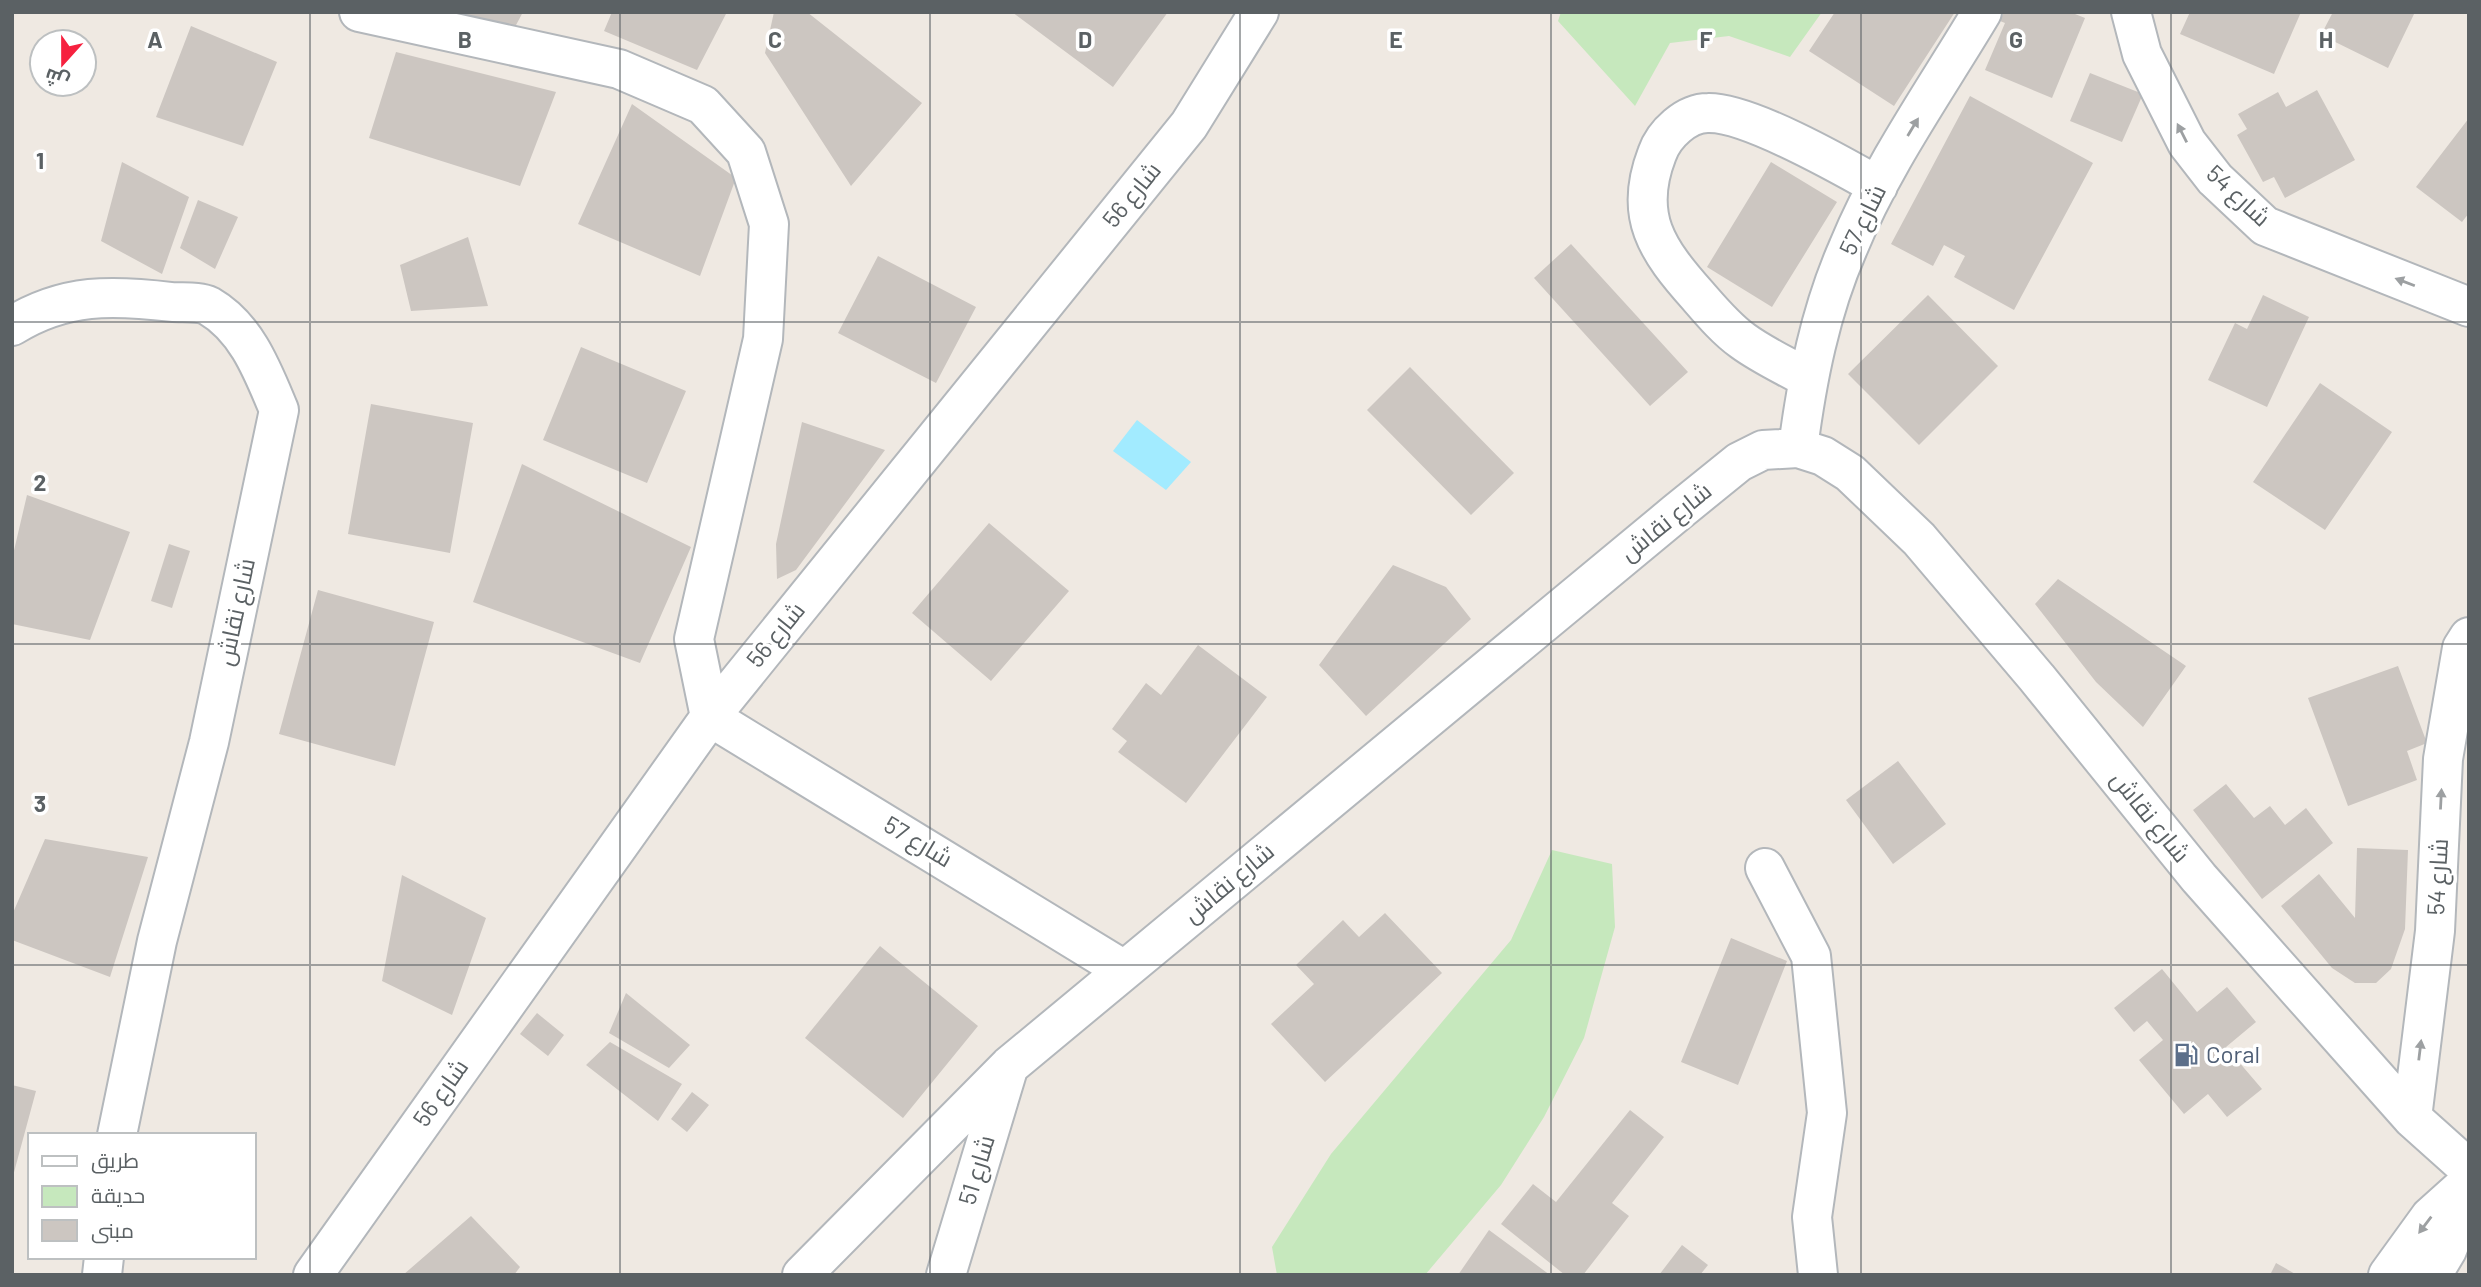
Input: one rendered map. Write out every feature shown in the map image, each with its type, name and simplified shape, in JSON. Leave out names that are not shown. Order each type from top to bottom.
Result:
[{"type":"street","points":[[359,12],[619,69],[703,105],[746,152],[769,224],[763,339],[694,639],[710,717]]},
{"type":"street","name":"شارع 56","points":[[313,1275],[710,717],[1189,125],[1259,12]]},
{"type":"street","name":"شارع 57","points":[[1798,448],[1807,378],[1824,312],[1838,273],[1878,186],[1982,12]]},
{"type":"street","name":"شارع 54","points":[[2131,12],[2142,54],[2187,143],[2215,179],[2265,226],[2469,306]]},
{"type":"street","points":[[1807,378],[1741,340],[1670,265],[1650,229],[1646,204],[1648,178],[1658,149],[1685,118],[1708,113],[1740,119],[1826,156],[1878,186]]},
{"type":"street","name":"شارع نقاش","points":[[15,329],[81,298],[118,296],[207,305],[240,332],[261,369],[279,410],[209,742],[157,941],[117,1133]]},
{"type":"street","name":"شارع نقاش","points":[[802,1275],[1009,1066],[1739,462],[1763,450],[1798,448],[1823,456],[1850,473],[1919,539],[2037,678],[2199,878],[2412,1118],[2469,1169]]},
{"type":"street","name":"شارع 54","points":[[2412,1118],[2435,931],[2443,758],[2462,648],[2469,637]]},
{"type":"street","name":"شارع 57","points":[[710,717],[1124,970]]},
{"type":"street","points":[[1765,868],[1811,956],[1827,1113],[1812,1217],[1818,1275]]},
{"type":"street","name":"شارع 51","points":[[946,1275],[1009,1066]]},
{"type":"street","points":[[2388,1275],[2430,1217],[2469,1182]]},
{"type":"street","points":[[2432,1275],[2447,1250],[2469,1195]]},
{"type":"green space","points":[[1561,12],[1822,12],[1790,57],[1729,36],[1670,43],[1635,106],[1558,21]]},
{"type":"green space","points":[[1552,850],[1612,864],[1615,927],[1584,1038],[1544,1117],[1501,1185],[1425,1275],[1277,1275],[1272,1247],[1331,1154],[1511,940]]},
{"type":"water","points":[[1137,420],[1191,462],[1166,490],[1113,451]]},
{"type":"building","points":[[456,12],[523,12],[508,40]]},
{"type":"building","points":[[612,12],[727,12],[697,70],[604,31]]},
{"type":"building","points":[[774,12],[807,12],[922,103],[851,186],[765,53]]},
{"type":"building","points":[[1012,12],[1168,12],[1113,87]]},
{"type":"building","points":[[1835,12],[1955,12],[1894,106],[1809,51]]},
{"type":"building","points":[[2004,12],[2070,12],[2085,18],[2052,98],[1985,70],[2005,23],[2000,21]]},
{"type":"building","points":[[2190,12],[2301,12],[2274,74],[2180,34]]},
{"type":"building","points":[[2333,12],[2415,12],[2388,68],[2321,35]]},
{"type":"building","points":[[191,26],[277,62],[243,146],[156,117]]},
{"type":"building","points":[[396,52],[556,92],[520,186],[369,138]]},
{"type":"building","points":[[2090,73],[2143,94],[2122,142],[2070,121]]},
{"type":"building","points":[[2317,90],[2355,160],[2285,198],[2274,177],[2263,182],[2237,135],[2247,129],[2238,114],[2278,92],[2286,107]]},
{"type":"building","points":[[1970,96],[2093,163],[2014,310],[1954,277],[1965,256],[1944,245],[1933,266],[1891,244]]},
{"type":"building","points":[[632,104],[736,178],[700,276],[578,224]]},
{"type":"building","points":[[2469,118],[2469,213],[2462,222],[2416,187]]},
{"type":"building","points":[[122,162],[189,197],[162,274],[101,241]]},
{"type":"building","points":[[1771,162],[1837,202],[1772,307],[1707,267]]},
{"type":"building","points":[[198,200],[238,217],[215,269],[180,248]]},
{"type":"building","points":[[468,237],[488,306],[411,311],[400,265]]},
{"type":"building","points":[[1571,244],[1688,372],[1650,406],[1534,278]]},
{"type":"building","points":[[878,256],[976,307],[936,383],[838,333]]},
{"type":"building","points":[[1928,295],[1998,366],[1919,445],[1848,374]]},
{"type":"building","points":[[2263,295],[2309,317],[2267,407],[2208,380],[2235,323],[2247,329]]},
{"type":"building","points":[[581,347],[686,391],[647,483],[543,440]]},
{"type":"building","points":[[1410,367],[1514,473],[1471,515],[1367,410]]},
{"type":"building","points":[[2320,383],[2392,432],[2325,530],[2253,482]]},
{"type":"building","points":[[371,404],[473,423],[450,553],[348,534]]},
{"type":"building","points":[[802,422],[885,450],[796,570],[777,579],[776,544]]},
{"type":"building","points":[[522,464],[691,547],[640,663],[473,602]]},
{"type":"building","points":[[27,495],[130,532],[90,640],[12,624],[12,559]]},
{"type":"building","points":[[989,523],[1069,591],[991,681],[912,613]]},
{"type":"building","points":[[169,544],[190,551],[172,608],[151,601]]},
{"type":"building","points":[[1393,565],[1446,587],[1471,619],[1366,716],[1319,665]]},
{"type":"building","points":[[2058,579],[2186,666],[2143,727],[2096,682],[2035,604]]},
{"type":"building","points":[[318,590],[434,622],[395,766],[279,734]]},
{"type":"building","points":[[1198,645],[1267,697],[1186,803],[1118,752],[1127,741],[1112,729],[1146,683],[1161,695]]},
{"type":"building","points":[[2398,666],[2427,743],[2407,751],[2417,780],[2348,806],[2308,698]]},
{"type":"building","points":[[1898,761],[1946,824],[1893,864],[1846,800]]},
{"type":"building","points":[[2226,784],[2254,818],[2270,806],[2285,825],[2306,808],[2333,843],[2262,899],[2193,810]]},
{"type":"building","points":[[45,839],[148,857],[110,977],[12,940],[12,915]]},
{"type":"building","points":[[2357,848],[2408,850],[2405,929],[2391,969],[2376,983],[2355,983],[2332,968],[2281,906],[2319,874],[2355,918]]},
{"type":"building","points":[[402,875],[486,918],[452,1015],[382,981]]},
{"type":"building","points":[[1385,913],[1442,973],[1325,1082],[1271,1024],[1314,984],[1296,965],[1343,920],[1359,937]]},
{"type":"building","points":[[1731,938],[1787,961],[1738,1085],[1681,1062]]},
{"type":"building","points":[[880,946],[978,1026],[903,1118],[805,1038]]},
{"type":"building","points":[[2162,969],[2197,1012],[2227,987],[2256,1022],[2226,1047],[2262,1089],[2227,1117],[2208,1094],[2184,1114],[2139,1060],[2163,1040],[2147,1021],[2134,1032],[2114,1008]]},
{"type":"building","points":[[626,993],[690,1045],[669,1068],[609,1033]]},
{"type":"building","points":[[537,1013],[564,1035],[548,1056],[520,1034]]},
{"type":"building","points":[[610,1042],[682,1084],[658,1121],[586,1065]]},
{"type":"building","points":[[12,1085],[36,1091],[13,1176],[12,1176]]},
{"type":"building","points":[[692,1092],[709,1105],[687,1132],[671,1119]]},
{"type":"building","points":[[1630,1110],[1664,1137],[1612,1203],[1629,1216],[1583,1275],[1565,1275],[1501,1224],[1533,1184],[1556,1202]]},
{"type":"building","points":[[471,1216],[520,1267],[514,1275],[403,1275]]},
{"type":"building","points":[[1489,1230],[1550,1275],[1458,1275]]},
{"type":"building","points":[[1682,1245],[1708,1265],[1700,1275],[1659,1275]]},
{"type":"building","points":[[2276,1263],[2297,1275],[2270,1275]]},
{"type":"place","name":"Coral","points":[[2186,1055]]}]
